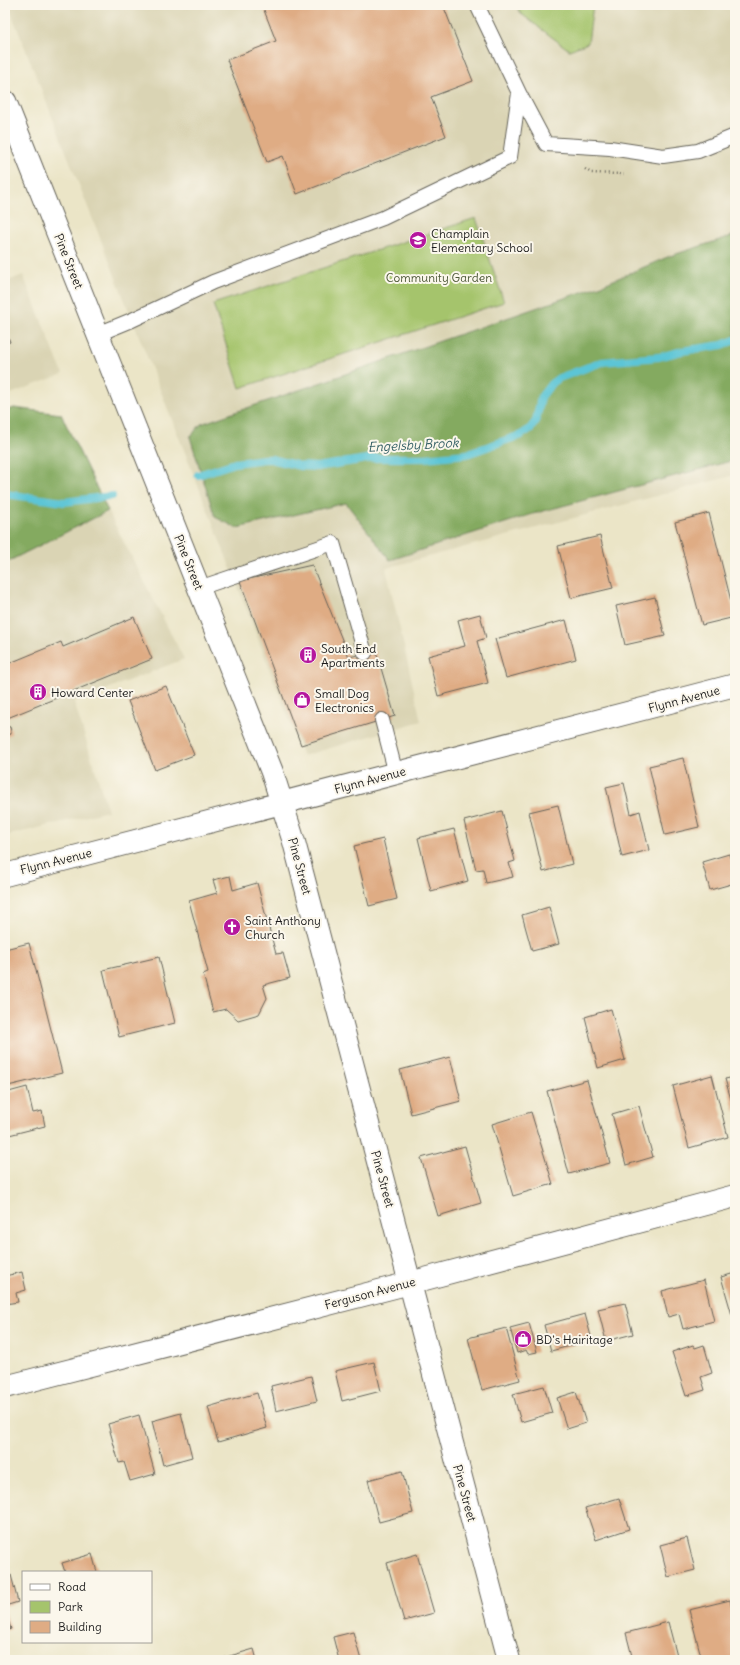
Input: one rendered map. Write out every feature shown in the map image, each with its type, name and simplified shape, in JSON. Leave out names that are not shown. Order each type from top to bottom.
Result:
[{"type":"main road","name":"Pine Street","points":[[5,101],[272,772],[282,803],[509,1660]]},
{"type":"main road","name":"Flynn Avenue","points":[[5,875],[735,685]]},
{"type":"main road","name":"Ferguson Avenue","points":[[5,1387],[410,1283],[735,1196]]},
{"type":"lane","points":[[477,5],[519,93],[546,144],[610,148],[663,156],[698,151],[735,136]]},
{"type":"lane","points":[[98,334],[132,320],[213,282],[383,218],[510,157],[519,93]]},
{"type":"lane","points":[[199,588],[333,543],[365,653]]},
{"type":"lane","points":[[382,720],[396,774]]},
{"type":"shaded area","name":"Champlain Elementary School","points":[[8,5],[735,5],[735,475],[386,568],[421,721],[303,756],[231,569]]},
{"type":"shaded area","points":[[23,275],[63,374],[5,396],[5,282]]},
{"type":"shaded area","points":[[108,511],[184,659],[74,702],[108,811],[5,836],[5,563]]},
{"type":"green space","points":[[516,5],[593,5],[588,43],[569,50],[520,13]]},
{"type":"green space","name":"Community Garden","points":[[476,218],[504,302],[240,388],[213,304]]},
{"type":"green space","points":[[735,235],[735,460],[536,513],[390,560],[346,503],[237,528],[215,517],[190,437],[201,424],[602,285],[670,256]]},
{"type":"green space","points":[[14,408],[61,414],[108,511],[5,563],[5,411]]},
{"type":"building","points":[[262,5],[443,5],[473,81],[431,97],[446,136],[297,194],[283,156],[267,162],[227,60],[276,41]]},
{"type":"building","points":[[5,329],[10,342],[5,344]]},
{"type":"building","points":[[709,513],[735,617],[702,625],[675,522]]},
{"type":"building","points":[[600,536],[613,588],[571,598],[558,546]]},
{"type":"building","name":"South End Apartments","points":[[312,565],[349,657],[376,651],[395,716],[301,745],[240,581]]},
{"type":"building","points":[[655,597],[665,636],[625,645],[616,606]]},
{"type":"building","points":[[480,614],[486,638],[477,641],[488,683],[438,696],[428,656],[465,646],[458,620]]},
{"type":"building","name":"Howard Center","points":[[134,617],[152,659],[5,719],[5,665],[61,642],[63,647]]},
{"type":"building","points":[[566,620],[576,659],[506,678],[495,639]]},
{"type":"building","points":[[166,686],[194,755],[155,770],[128,701]]},
{"type":"building","points":[[5,726],[10,727],[11,734],[5,737]]},
{"type":"building","points":[[683,758],[699,827],[665,835],[649,766]]},
{"type":"building","points":[[624,783],[631,814],[640,811],[649,850],[622,857],[606,787]]},
{"type":"building","points":[[558,805],[572,864],[543,872],[529,812]]},
{"type":"building","points":[[502,811],[515,861],[509,863],[513,877],[486,883],[483,869],[476,870],[464,821]]},
{"type":"building","points":[[454,829],[468,881],[431,891],[418,838]]},
{"type":"building","points":[[383,839],[397,899],[369,906],[354,846]]},
{"type":"building","points":[[729,854],[735,875],[735,883],[710,890],[702,862]]},
{"type":"building","name":"Saint Anthony Church","points":[[230,876],[233,890],[257,883],[276,954],[283,953],[290,978],[263,985],[267,998],[259,1014],[238,1020],[226,1009],[213,1012],[203,974],[208,972],[189,901],[217,893],[213,880]]},
{"type":"building","points":[[549,907],[559,944],[532,951],[522,915]]},
{"type":"building","points":[[29,943],[62,1073],[8,1086],[5,1074],[5,949]]},
{"type":"building","points":[[159,957],[175,1023],[119,1037],[103,970]]},
{"type":"building","points":[[611,1009],[625,1060],[598,1068],[585,1017]]},
{"type":"building","points":[[450,1057],[461,1101],[411,1114],[400,1070]]},
{"type":"building","points":[[712,1075],[728,1137],[689,1148],[673,1086]]},
{"type":"building","points":[[735,1077],[735,1113],[725,1079]]},
{"type":"building","points":[[587,1080],[610,1163],[569,1174],[547,1091]]},
{"type":"building","points":[[27,1087],[33,1113],[42,1111],[45,1126],[5,1136],[5,1093]]},
{"type":"building","points":[[639,1106],[653,1157],[626,1165],[612,1114]]},
{"type":"building","points":[[531,1112],[553,1184],[513,1196],[492,1124]]},
{"type":"building","points":[[465,1146],[481,1203],[438,1216],[421,1158]]},
{"type":"building","points":[[22,1272],[26,1290],[16,1293],[18,1302],[5,1304],[5,1276]]},
{"type":"building","points":[[735,1273],[735,1314],[732,1315],[721,1277]]},
{"type":"building","points":[[704,1280],[714,1321],[683,1329],[679,1314],[668,1317],[662,1291]]},
{"type":"building","points":[[625,1303],[633,1334],[606,1341],[598,1309]]},
{"type":"building","points":[[585,1314],[592,1340],[551,1351],[544,1325]]},
{"type":"building","name":"BD's Hairitage","points":[[529,1323],[537,1352],[528,1354],[526,1350],[517,1353],[510,1328]]},
{"type":"building","points":[[506,1328],[520,1380],[482,1390],[468,1338]]},
{"type":"building","points":[[693,1345],[695,1348],[704,1345],[712,1373],[701,1377],[705,1390],[686,1396],[672,1352]]},
{"type":"building","points":[[374,1362],[381,1391],[342,1401],[335,1371]]},
{"type":"building","points":[[311,1376],[317,1401],[276,1411],[271,1386]]},
{"type":"building","points":[[544,1386],[552,1413],[521,1422],[513,1394]]},
{"type":"building","points":[[576,1392],[586,1423],[567,1429],[557,1398]]},
{"type":"building","points":[[257,1393],[267,1428],[218,1442],[208,1407]]},
{"type":"building","points":[[181,1413],[192,1457],[163,1465],[152,1421]]},
{"type":"building","points":[[139,1415],[155,1474],[130,1481],[124,1462],[119,1463],[108,1424]]},
{"type":"building","points":[[402,1471],[413,1513],[379,1522],[368,1480]]},
{"type":"building","points":[[619,1498],[629,1529],[596,1540],[585,1508]]},
{"type":"building","points":[[687,1538],[695,1570],[668,1577],[660,1545]]},
{"type":"building","points":[[92,1554],[97,1571],[65,1571],[62,1563]]},
{"type":"building","points":[[417,1554],[434,1613],[404,1621],[387,1563]]},
{"type":"building","points":[[11,1575],[18,1602],[5,1606],[5,1577]]},
{"type":"building","points":[[730,1600],[735,1622],[735,1660],[702,1660],[689,1610]]},
{"type":"building","points":[[5,1611],[11,1629],[5,1631]]},
{"type":"building","points":[[668,1622],[678,1660],[633,1660],[626,1633]]},
{"type":"building","points":[[353,1632],[361,1660],[339,1660],[333,1637]]},
{"type":"building","points":[[254,1649],[257,1660],[216,1660]]},
{"type":"waterway","name":"Engelsby Brook","points":[[198,475],[235,463],[264,459],[271,459],[300,466],[317,467],[373,458],[425,458],[467,454],[521,435],[530,429],[536,421],[541,397],[551,384],[559,378],[602,362],[659,357],[682,351],[722,345],[735,340]]},
{"type":"waterway","name":"Engelsby Brook","points":[[5,494],[64,502],[112,496]]},
{"type":"place","name":"Champlain Elementary School","points":[[418,240]]},
{"type":"place","name":"South End Apartments","points":[[308,655]]},
{"type":"place","name":"Howard Center","points":[[38,692]]},
{"type":"place","name":"Small Dog Electronics","points":[[302,700]]},
{"type":"place","name":"Saint Anthony Church","points":[[232,927]]},
{"type":"place","name":"BD's Hairitage","points":[[523,1339]]}]
